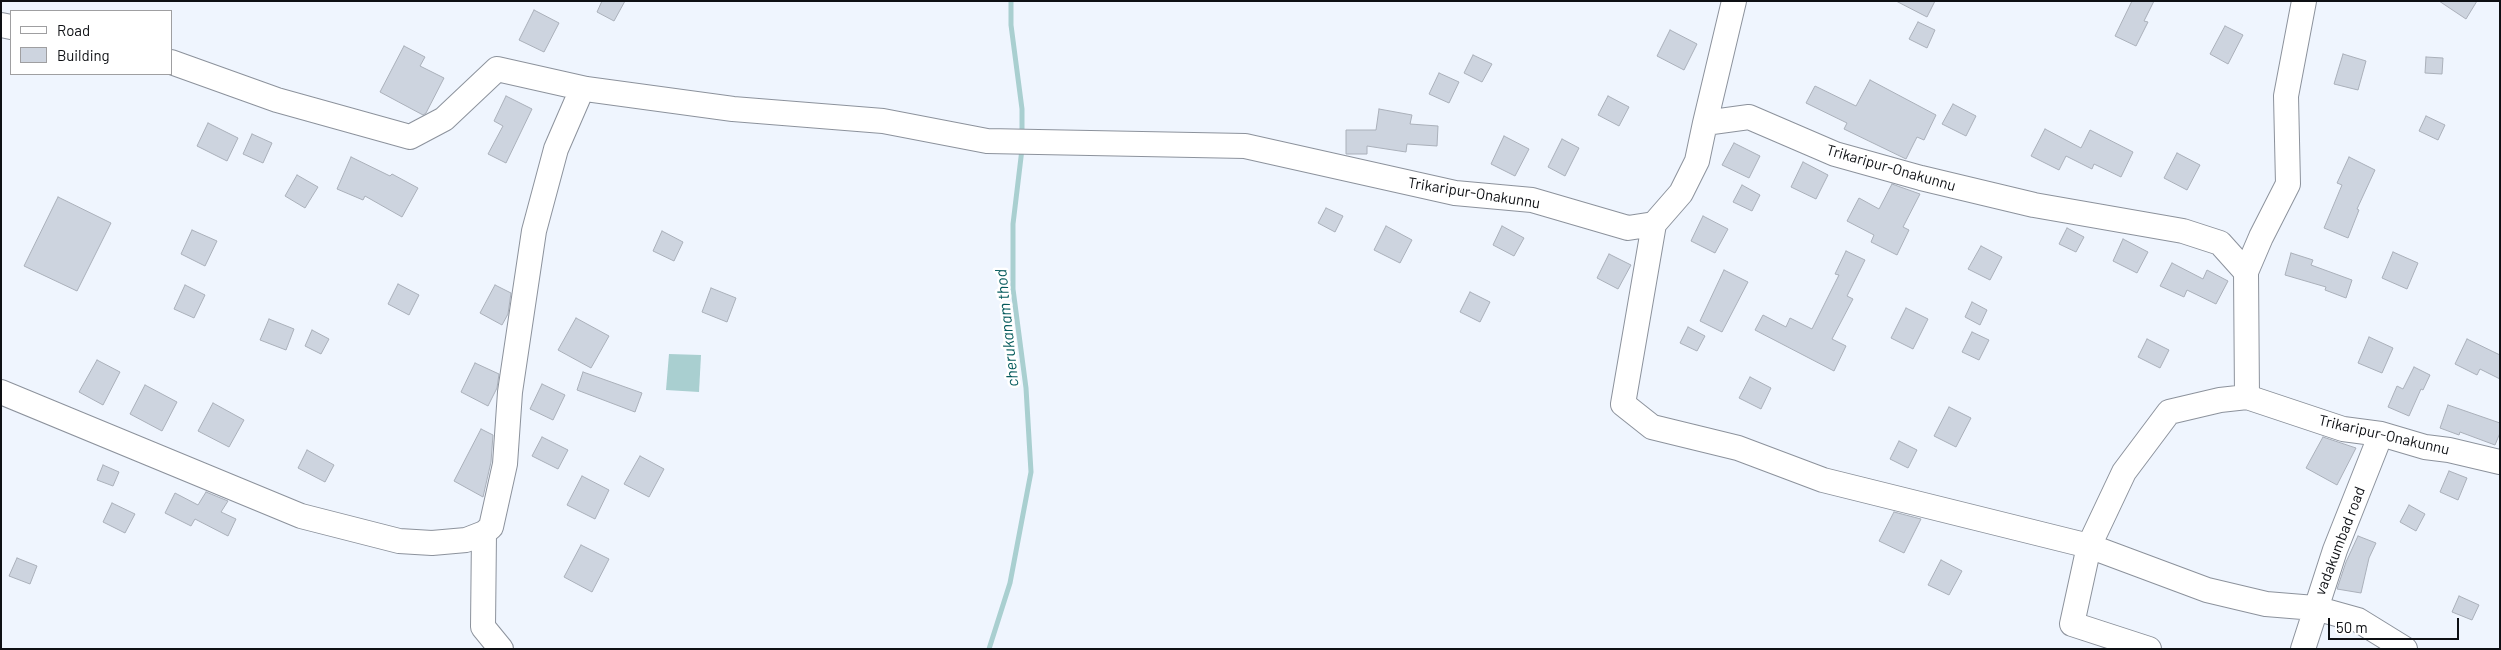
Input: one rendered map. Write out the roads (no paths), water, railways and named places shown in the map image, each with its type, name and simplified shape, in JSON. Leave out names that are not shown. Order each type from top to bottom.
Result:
[{"type":"street","points":[[1734,1],[1696,161],[1681,193],[1654,224],[1623,404],[1652,427],[1738,448],[1823,480],[2089,546],[2207,590],[2266,604],[2315,608],[2358,620],[2405,649]]},
{"type":"street","points":[[2149,649],[2072,624],[2089,546],[2124,472],[2169,412],[2220,400],[2248,397],[2246,272],[2261,237],[2288,184],[2286,96],[2304,1]]},
{"type":"street","name":"Trikaripur-Onakunnu","points":[[172,62],[278,100],[410,138],[444,119],[497,69],[582,89],[734,109],[883,121],[987,142],[1245,146],[1455,193],[1532,200],[1628,228],[1654,224]]},
{"type":"street","points":[[1,392],[301,516],[399,541],[432,543],[466,540],[484,534],[491,527],[505,464],[510,392],[534,231],[556,149],[582,89]]},
{"type":"street","name":"Trikaripur-Onakunnu","points":[[1706,123],[1749,117],[1835,154],[1921,178],[2034,205],[2183,231],[2220,243],[2246,272]]},
{"type":"street","name":"Trikaripur-Onakunnu","points":[[2248,397],[2343,429],[2382,434],[2425,447],[2449,450],[2500,462]]},
{"type":"street","name":"vadakumbad road","points":[[2303,649],[2315,608],[2382,434]]},
{"type":"street","points":[[484,534],[483,627],[501,649]]},
{"type":"waterway","name":"cherukanam thod","points":[[1011,1],[1011,25],[1022,109],[1022,135]]},
{"type":"waterway","name":"cherukanam thod","points":[[989,649],[1010,583],[1031,472],[1026,388],[1013,289],[1013,224],[1022,149]]}]
